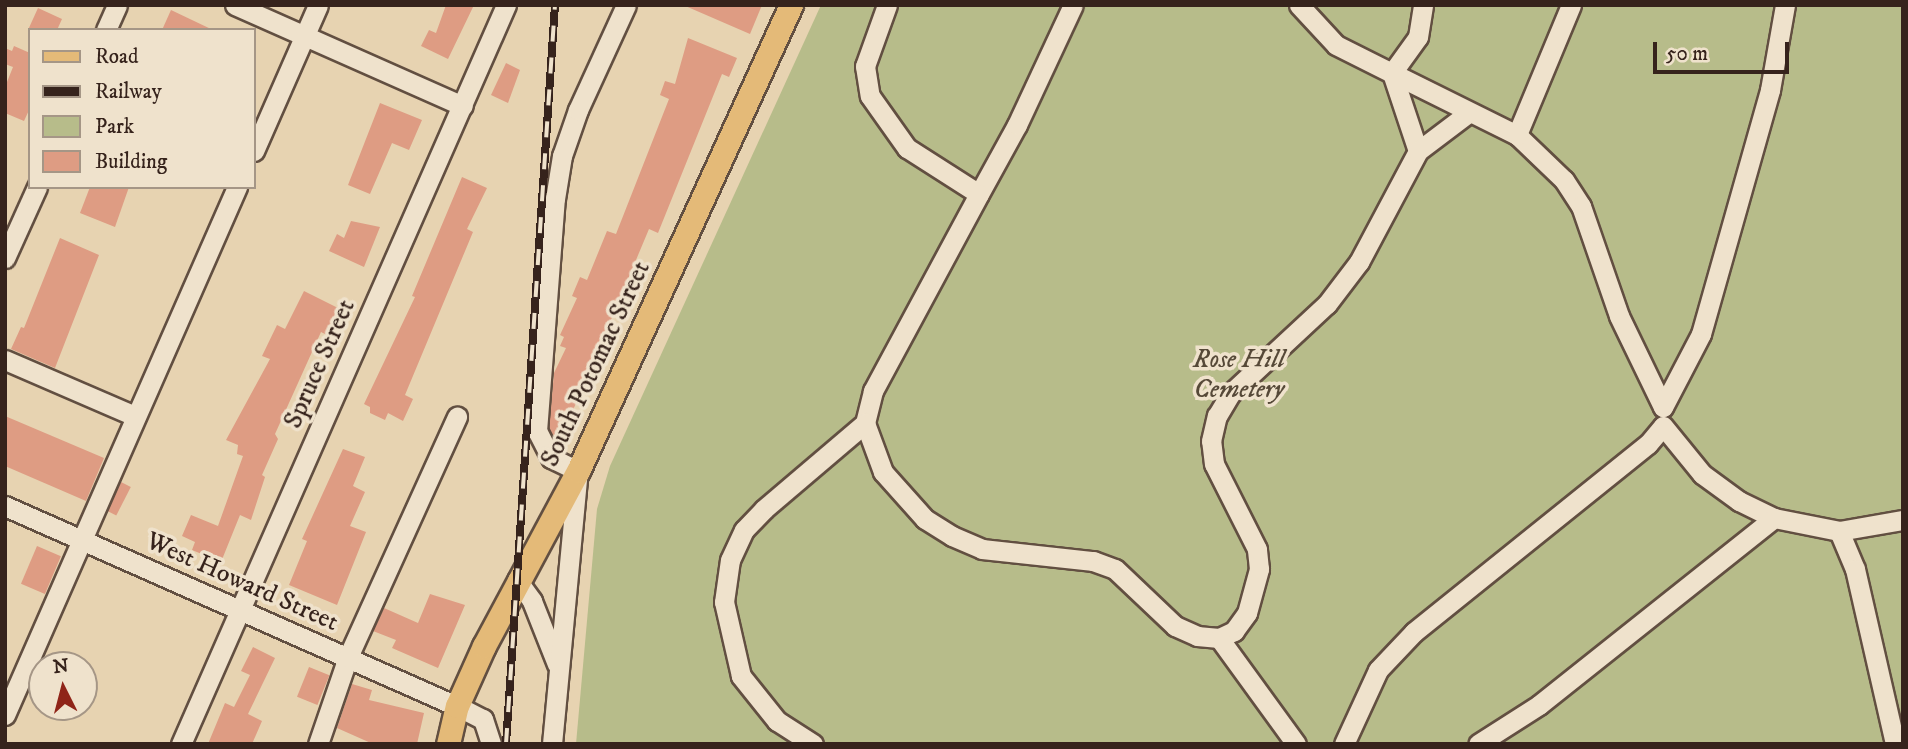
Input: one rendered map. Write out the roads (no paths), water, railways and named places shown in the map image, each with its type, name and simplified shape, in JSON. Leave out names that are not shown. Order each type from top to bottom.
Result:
[{"type":"main road","name":"South Potomac Street","points":[[448,744],[457,706],[517,580],[578,471],[791,5]]},
{"type":"street","points":[[107,28],[117,5]]},
{"type":"street","points":[[235,5],[463,106]]},
{"type":"street","points":[[256,146],[318,5]]},
{"type":"street","name":"Spruce Street","points":[[181,744],[506,5]]},
{"type":"street","points":[[552,744],[578,471],[551,458],[537,431],[555,199],[562,156],[578,110],[626,5]]},
{"type":"street","points":[[887,5],[865,66],[870,96],[906,148],[979,194]]},
{"type":"street","points":[[813,744],[777,721],[741,676],[724,603],[730,560],[744,530],[764,509],[865,423],[891,353],[1017,125],[1073,5]]},
{"type":"street","points":[[1299,5],[1336,46],[1467,114],[1517,135],[1564,180],[1581,206],[1619,316],[1663,417],[1702,474],[1739,501],[1774,518],[1839,531],[1903,520]]},
{"type":"street","points":[[1392,73],[1418,37],[1423,5]]},
{"type":"street","points":[[1517,135],[1571,5]]},
{"type":"street","points":[[1344,744],[1378,670],[1414,632],[1648,444],[1701,334],[1770,90],[1786,5]]},
{"type":"street","points":[[1392,73],[1418,151]]},
{"type":"street","points":[[865,423],[874,454],[901,497],[952,536],[982,549],[1093,561],[1115,569],[1175,626],[1197,636],[1219,638],[1234,631],[1247,613],[1259,569],[1257,550],[1214,464],[1211,441],[1217,416],[1230,394],[1326,304],[1359,262],[1418,151],[1467,114]]},
{"type":"street","points":[[5,258],[36,189]]},
{"type":"street","points":[[5,715],[80,539],[236,189]]},
{"type":"street","points":[[5,360],[135,416]]},
{"type":"street","points":[[318,744],[348,657],[457,417]]},
{"type":"street","name":"West Howard Street","points":[[5,506],[457,706],[482,719],[491,744]]},
{"type":"street","points":[[1478,744],[1539,705],[1774,518]]},
{"type":"street","points":[[1839,531],[1855,569],[1895,744]]},
{"type":"street","points":[[517,580],[532,601],[558,668]]},
{"type":"street","points":[[1219,638],[1296,744]]},
{"type":"railway","points":[[506,744],[555,5]]},
{"type":"park label","name":"Rose Hill Cemetery","points":[[1239,375]]}]
